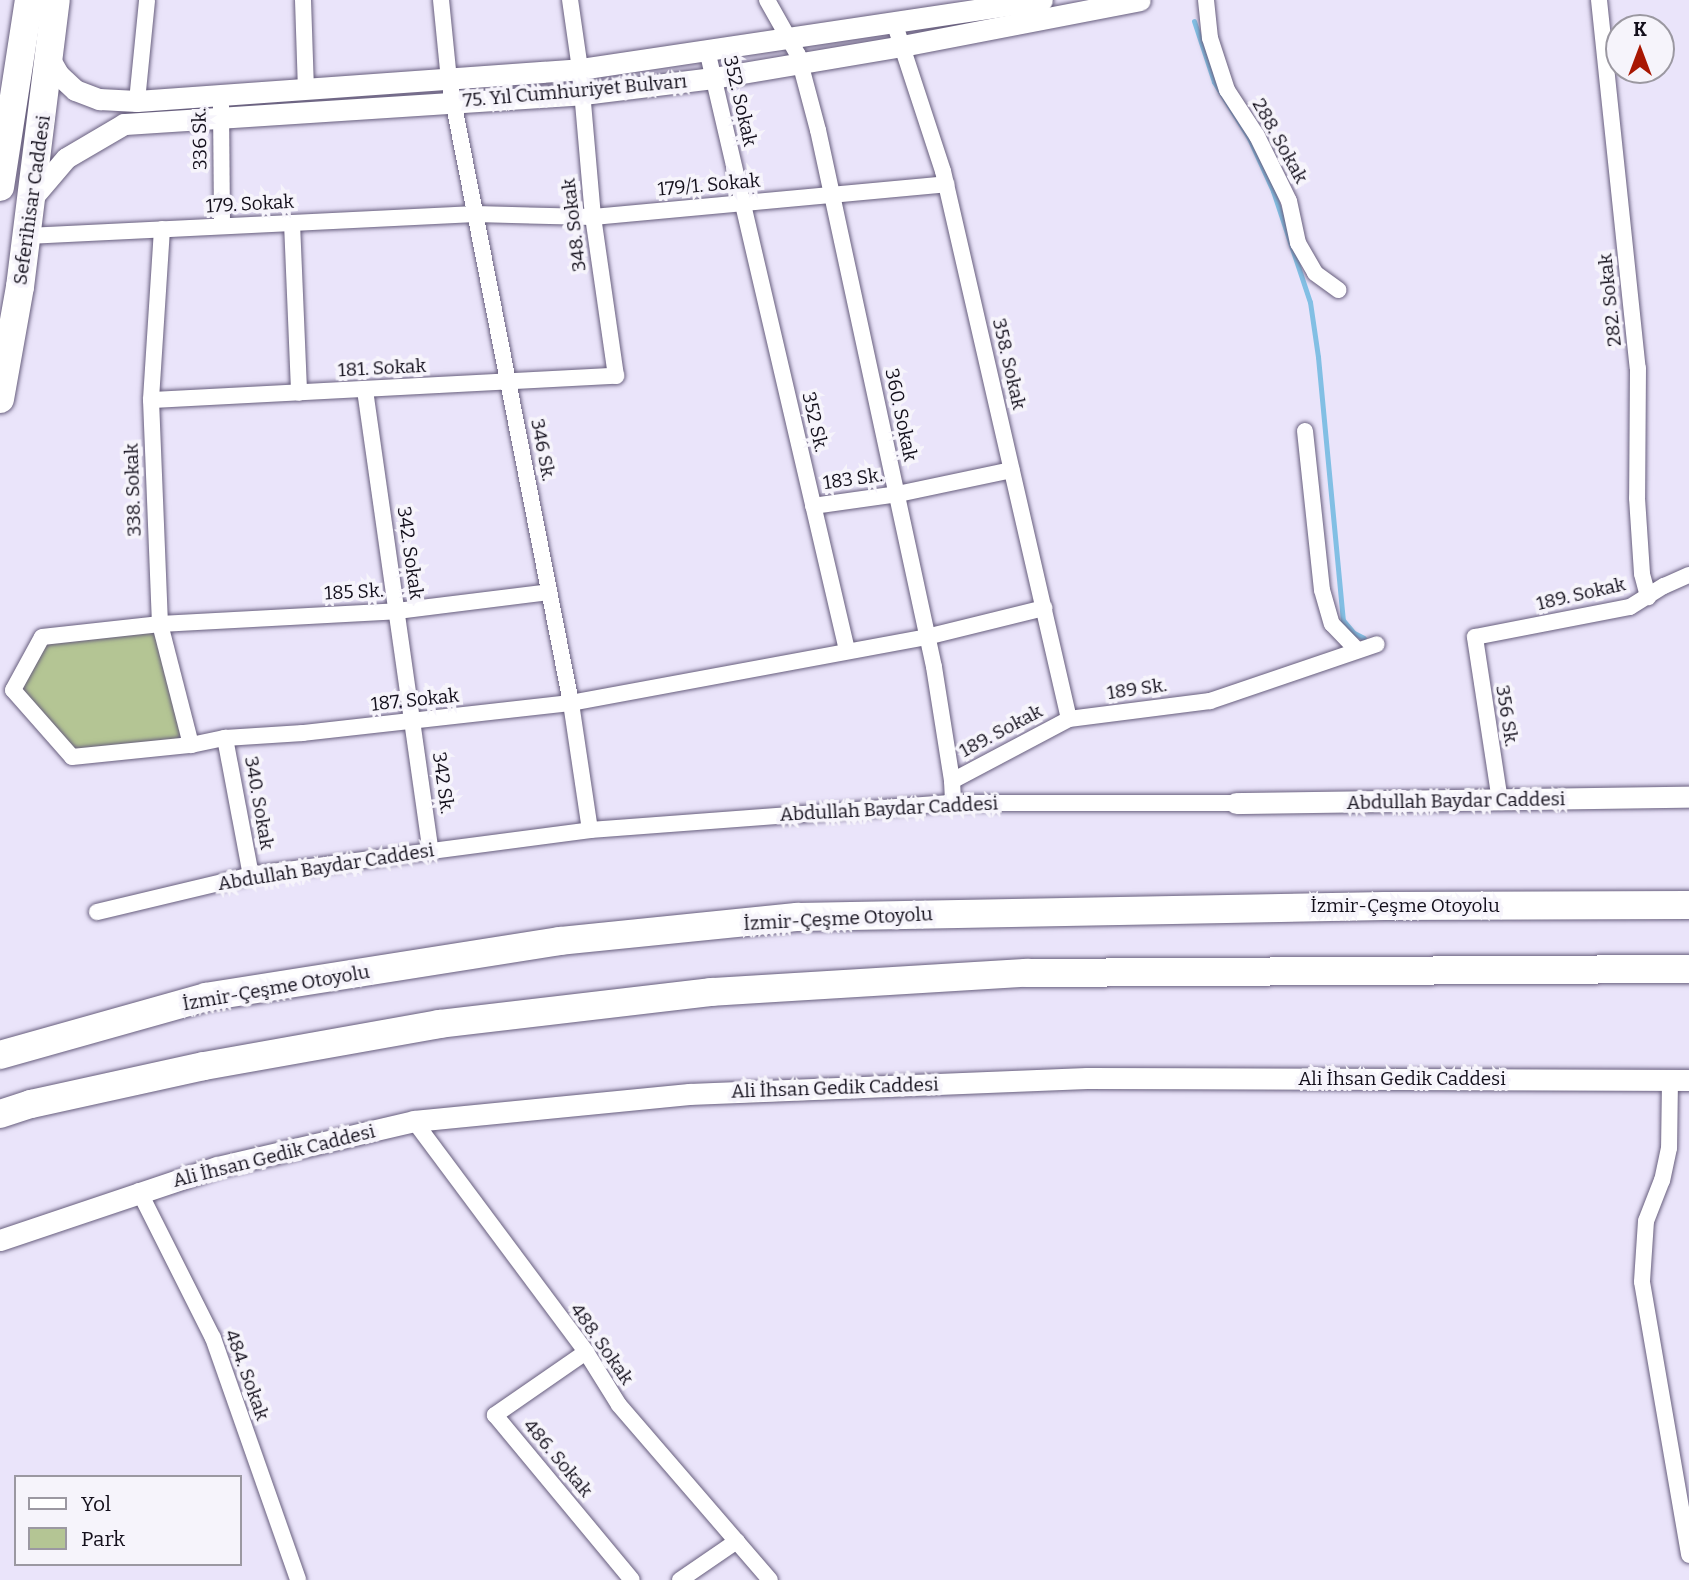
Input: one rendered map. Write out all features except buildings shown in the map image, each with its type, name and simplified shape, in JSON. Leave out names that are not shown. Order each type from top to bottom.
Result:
[{"type":"highway","name":"Seferihisar Caddesi","points":[[0,187],[29,0]]},
{"type":"highway","name":"Seferihisar Caddesi","points":[[0,399],[27,236],[56,0]]},
{"type":"highway","name":"İzmir-Çeşme Otoyolu","points":[[0,1055],[206,997],[560,942],[797,917],[1358,906],[1689,905]]},
{"type":"highway","points":[[0,1114],[31,1104],[204,1066],[439,1024],[711,992],[1026,972],[1689,969]]},
{"type":"street","points":[[137,101],[147,0]]},
{"type":"street","points":[[303,0],[306,89]]},
{"type":"street","name":"346 Sk.","points":[[441,0],[449,80],[570,703],[590,830]]},
{"type":"street","name":"348. Sokak","points":[[570,0],[583,94],[593,217],[616,376]]},
{"type":"street","name":"360. Sokak","points":[[767,0],[791,40],[800,62],[831,194],[898,495],[952,781],[953,803]]},
{"type":"street","name":"75. Yıl Cumhuriyet Bulvarı","points":[[32,198],[66,158],[107,131],[124,124],[583,94],[713,78],[902,46],[1140,0]]},
{"type":"street","name":"288. Sokak","points":[[1206,0],[1210,38],[1227,90],[1257,136],[1289,201],[1298,243],[1315,273],[1338,290]]},
{"type":"street","name":"282. Sokak","points":[[1600,0],[1638,368],[1637,498],[1643,574],[1648,597]]},
{"type":"street","name":"75. Yıl Cumhuriyet Bulvarı","points":[[49,58],[60,75],[75,90],[99,99],[137,101],[580,69],[791,40],[894,22],[956,5],[1036,1]]},
{"type":"street","name":"358. Sokak","points":[[894,22],[946,184],[1069,719]]},
{"type":"street","name":"352. Sokak","points":[[707,50],[741,203]]},
{"type":"street","name":"336 Sk.","points":[[220,93],[222,226]]},
{"type":"street","name":"179/1. Sokak","points":[[475,214],[593,217],[946,184]]},
{"type":"street","name":"352 Sk.","points":[[741,203],[847,650]]},
{"type":"street","name":"179. Sokak","points":[[27,236],[475,214]]},
{"type":"street","points":[[292,223],[299,393]]},
{"type":"street","name":"338. Sokak","points":[[162,229],[151,400],[160,624],[191,745]]},
{"type":"street","name":"181. Sokak","points":[[151,400],[616,376]]},
{"type":"street","name":"342. Sokak","points":[[365,390],[413,721]]},
{"type":"street","points":[[1305,431],[1322,590],[1332,624],[1357,650]]},
{"type":"street","name":"183 Sk.","points":[[813,506],[898,495],[1012,470]]},
{"type":"street","name":"189. Sokak","points":[[1475,637],[1630,607],[1689,575]]},
{"type":"street","name":"185 Sk.","points":[[6,690],[41,637],[160,624],[397,611],[549,592]]},
{"type":"street","name":"187. Sokak","points":[[6,690],[72,757],[191,745],[225,738],[570,703],[926,637],[1044,608]]},
{"type":"street","name":"356 Sk.","points":[[1475,637],[1500,801]]},
{"type":"street","name":"189 Sk.","points":[[1069,719],[1210,701],[1377,644]]},
{"type":"street","name":"189. Sokak","points":[[952,781],[1069,719]]},
{"type":"street","name":"342 Sk.","points":[[413,721],[431,851]]},
{"type":"street","name":"340. Sokak","points":[[225,738],[251,876]]},
{"type":"street","name":"Abdullah Baydar Caddesi","points":[[97,912],[251,876],[590,830],[953,803],[1500,801],[1689,797]]},
{"type":"street","name":"Ali İhsan Gedik Caddesi","points":[[0,1240],[216,1167],[414,1121],[689,1094],[1087,1078],[1680,1080]]},
{"type":"street","points":[[1680,1080],[1669,1148],[1661,1181],[1646,1221],[1643,1282],[1689,1555]]},
{"type":"street","name":"488. Sokak","points":[[414,1121],[586,1352],[619,1405],[662,1459],[770,1580]]},
{"type":"street","name":"484. Sokak","points":[[139,1191],[213,1338],[298,1580]]},
{"type":"street","name":"486. Sokak","points":[[586,1352],[495,1415],[632,1580]]},
{"type":"street","points":[[680,1580],[737,1541]]},
{"type":"green space","points":[[160,624],[191,745],[72,757],[13,690],[42,637]]},
{"type":"waterway","points":[[1194,21],[1214,82],[1249,138],[1273,191],[1310,302],[1318,357],[1343,620],[1354,633],[1364,638]]}]
